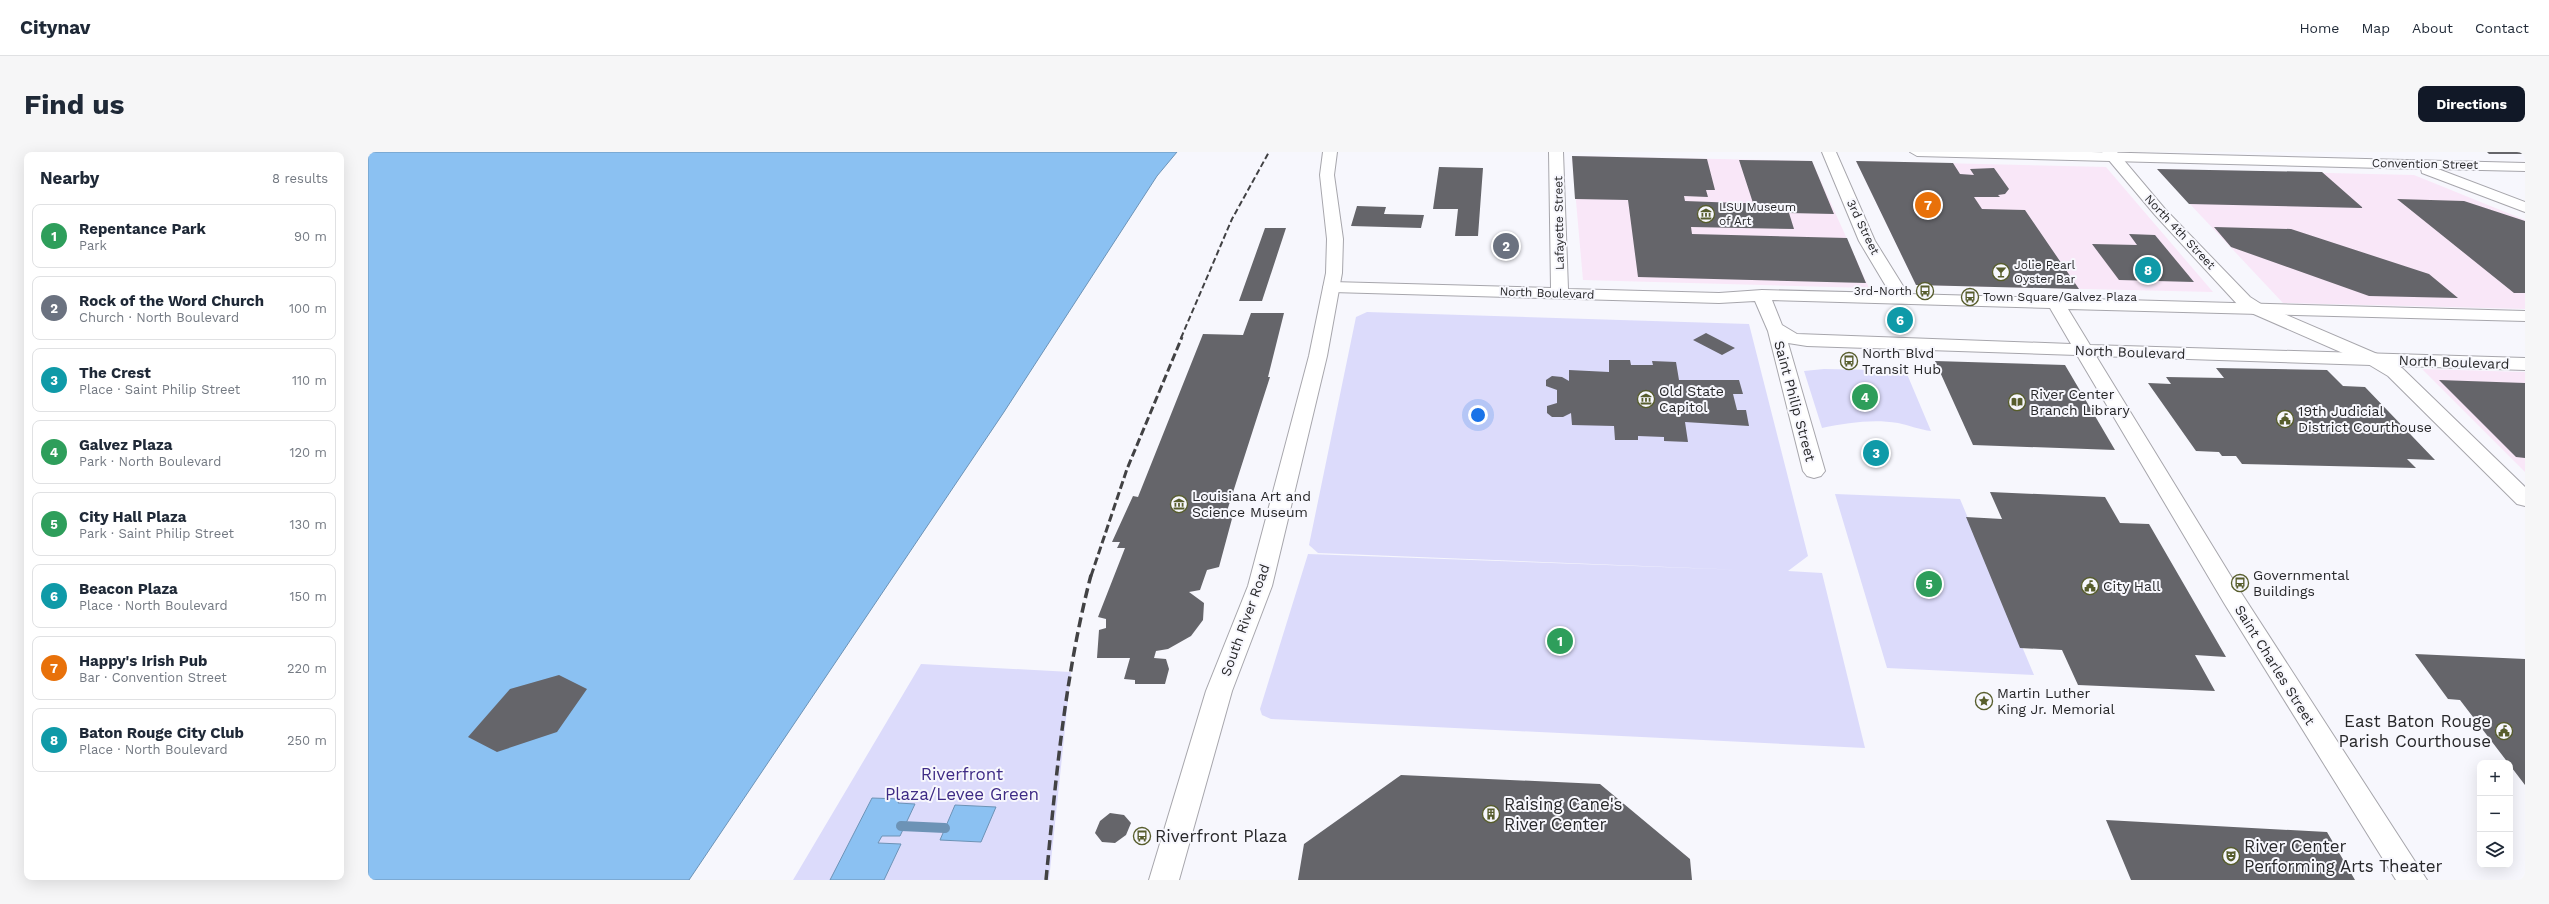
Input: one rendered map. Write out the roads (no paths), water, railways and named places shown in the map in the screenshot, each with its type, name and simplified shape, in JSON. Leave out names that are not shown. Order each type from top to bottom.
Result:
[{"type":"street","name":"South River Road","points":[[1164,880],[1219,691],[1260,586],[1318,356],[1332,287],[1335,239],[1328,176],[1330,152]]},
{"type":"street","name":"Lafayette Street","points":[[1556,152],[1560,294]]},
{"type":"street","name":"3rd Street","points":[[1829,152],[1867,241],[1903,300]]},
{"type":"street","name":"Convention Street","points":[[1917,152],[2111,154],[2525,167]]},
{"type":"street","points":[[2397,152],[2413,164],[2525,207]]},
{"type":"street","name":"North 4th Street","points":[[2111,154],[2160,212],[2244,300],[2255,308]]},
{"type":"street","name":"North Boulevard","points":[[1332,287],[1719,298],[1762,295],[2525,316]]},
{"type":"street","points":[[1762,295],[1770,322],[1776,332]]},
{"type":"street","name":"Saint Charles Street","points":[[2056,304],[2232,597],[2412,880]]},
{"type":"street","points":[[2255,308],[2375,360],[2405,381],[2525,499]]},
{"type":"street","name":"North Boulevard","points":[[1776,332],[1790,339],[1815,342],[2525,364]]},
{"type":"street","name":"Saint Philip Street","points":[[1776,332],[1814,471]]},
{"type":"water","points":[[368,152],[1177,152],[1157,176],[1004,412],[689,880],[368,880]]},
{"type":"water","points":[[872,798],[900,799],[898,803],[915,804],[900,836],[882,836],[878,843],[901,844],[884,880],[830,880]]},
{"type":"water","points":[[955,805],[996,807],[981,842],[940,840]]},
{"type":"waterway","points":[[901,826],[945,828]]},
{"type":"railway","points":[[1181,338],[1232,219],[1269,152]]},
{"type":"railway","points":[[1091,576],[1127,469],[1182,337]]},
{"type":"railway","points":[[1046,880],[1062,726],[1074,650],[1091,575]]},
{"type":"place","name":"Happy's Irish Pub","points":[[1928,205]]},
{"type":"place","name":"LSU Museum of Art","points":[[1706,214]]},
{"type":"place","name":"Rock of the Word Church","points":[[1506,246]]},
{"type":"place","name":"Baton Rouge City Club","points":[[2148,270]]},
{"type":"place","name":"Jolie Pearl Oyster Bar","points":[[2001,272]]},
{"type":"place","name":"3rd-North","points":[[1925,291]]},
{"type":"place","name":"Town Square/Galvez Plaza","points":[[1970,297]]},
{"type":"place","name":"Beacon Plaza","points":[[1900,320]]},
{"type":"place","name":"North Blvd Transit Hub","points":[[1849,361]]},
{"type":"place","name":"Galvez Plaza","points":[[1865,397]]},
{"type":"place","name":"Old State Capitol","points":[[1646,399]]},
{"type":"place","name":"River Center Branch Library","points":[[2017,402]]},
{"type":"place","name":"19th Judicial District Courthouse","points":[[2285,419]]},
{"type":"place","name":"The Crest","points":[[1876,453]]},
{"type":"place","name":"Louisiana Art and Science Museum","points":[[1179,504]]},
{"type":"place","name":"Governmental Buildings","points":[[2240,583]]},
{"type":"place","name":"City Hall Plaza","points":[[1929,584]]},
{"type":"place","name":"City Hall","points":[[2090,586]]},
{"type":"place","name":"Repentance Park","points":[[1560,641]]},
{"type":"place","name":"Martin Luther King Jr. Memorial","points":[[1984,701]]},
{"type":"place","name":"East Baton Rouge Parish Courthouse","points":[[2504,731]]},
{"type":"place","name":"Raising Cane's River Center","points":[[1491,814]]},
{"type":"place","name":"Riverfront Plaza","points":[[1142,836]]},
{"type":"place","name":"River Center Performing Arts Theater","points":[[2231,856]]},
{"type":"park label","name":"Riverfront Plaza/Levee Green","points":[[962,784]]}]
